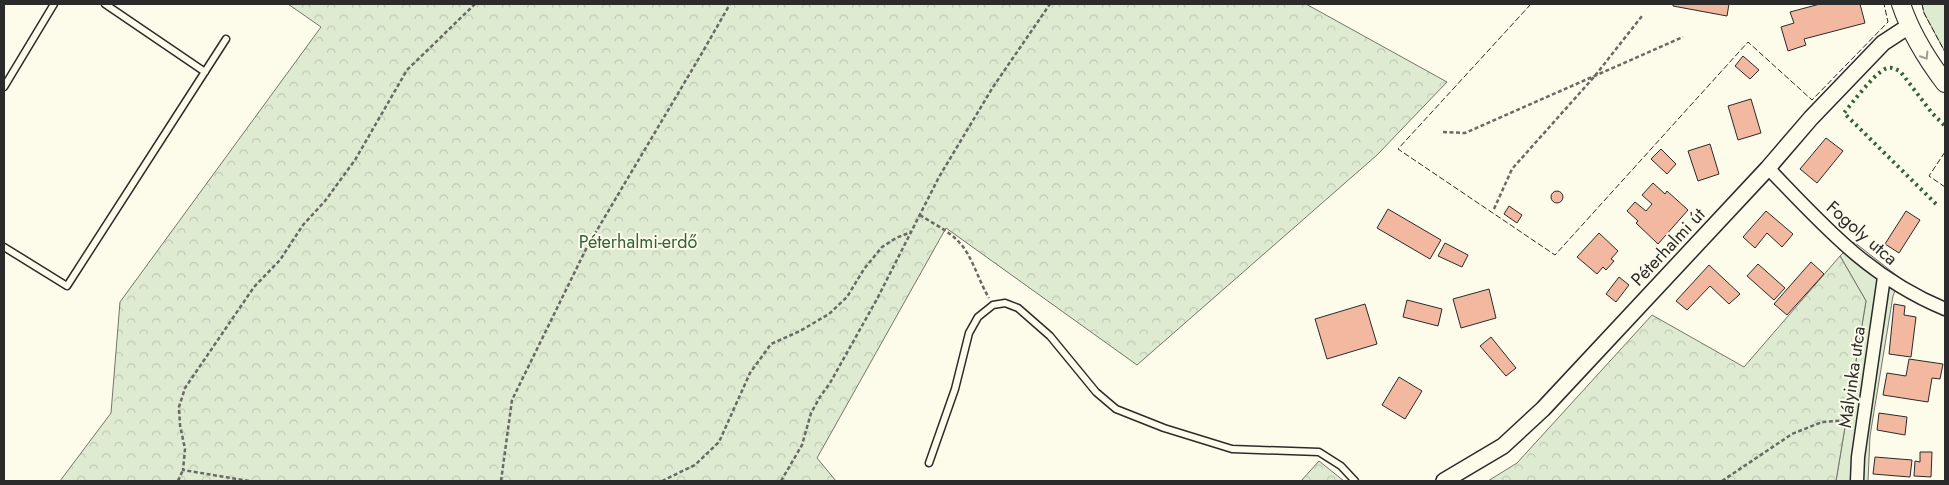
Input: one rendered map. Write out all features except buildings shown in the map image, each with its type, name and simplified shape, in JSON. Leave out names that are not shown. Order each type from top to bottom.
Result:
[{"type":"main road","points":[[1901,4],[1909,26],[1925,56],[1945,83]]},
{"type":"street","name":"Péterhalmi út","points":[[1444,481],[1503,446],[1543,409],[1768,168],[1811,118],[1883,43],[1909,26]]},
{"type":"street","name":"Fogoly utca","points":[[1768,168],[1843,245],[1884,277],[1928,302],[1945,309]]},
{"type":"street","name":"Mályinka utca","points":[[1857,481],[1863,419],[1884,277]]},
{"type":"lane","points":[[4,87],[54,4]]},
{"type":"lane","points":[[105,4],[205,72]]},
{"type":"lane","points":[[4,247],[67,286],[226,39]]},
{"type":"lane","points":[[929,463],[955,389],[969,333],[978,317],[993,305],[1005,303],[1018,308],[1050,336],[1096,392],[1116,409],[1164,428],[1232,449],[1319,452],[1341,466],[1355,481]]},
{"type":"path","points":[[178,481],[183,470],[185,449],[180,425],[179,407],[185,388],[254,287],[280,260],[303,225],[325,201],[355,160],[407,70],[475,4]]},
{"type":"path","points":[[501,481],[512,400],[587,247],[730,4]]},
{"type":"path","points":[[781,481],[802,445],[811,413],[877,299],[939,177],[993,87],[1050,4]]},
{"type":"path","points":[[1494,209],[1512,169],[1594,77],[1642,16]]},
{"type":"path","points":[[1443,132],[1465,133],[1683,37]]},
{"type":"path","points":[[920,215],[959,242],[972,261],[979,281],[993,305]]},
{"type":"path","points":[[662,481],[695,465],[719,442],[750,373],[772,344],[800,331],[829,314],[846,296],[864,269],[882,248],[896,238],[911,232]]},
{"type":"path","points":[[1722,481],[1792,434],[1822,422],[1863,419]]},
{"type":"path","points":[[183,470],[249,481]]},
{"type":"green space","name":"Péterhalmi-erdő","points":[[288,4],[1306,4],[1447,82],[1377,155],[1137,365],[946,228],[817,458],[836,481],[60,481],[111,413],[120,302],[321,27]]},
{"type":"green space","points":[[1922,4],[1945,4],[1945,52],[1924,13]]},
{"type":"green space","points":[[1854,242],[1900,278],[1893,296],[1870,436],[1868,481],[1836,481],[1866,301],[1840,256]]},
{"type":"green space","points":[[1840,256],[1866,301],[1836,481],[1488,481],[1517,463],[1652,315],[1744,367]]},
{"type":"green space","points":[[1319,461],[1344,481],[1301,481]]},
{"type":"hedge","points":[[1936,204],[1844,113],[1863,89],[1880,72],[1891,68],[1900,71],[1932,113],[1945,126]]},
{"type":"fence","points":[[1531,4],[1398,149],[1555,255],[1748,42],[1812,100],[1888,22],[1884,4]]},
{"type":"fence","points":[[1922,4],[1924,13],[1945,52]]},
{"type":"fence","points":[[1945,152],[1929,176],[1945,187]]}]
